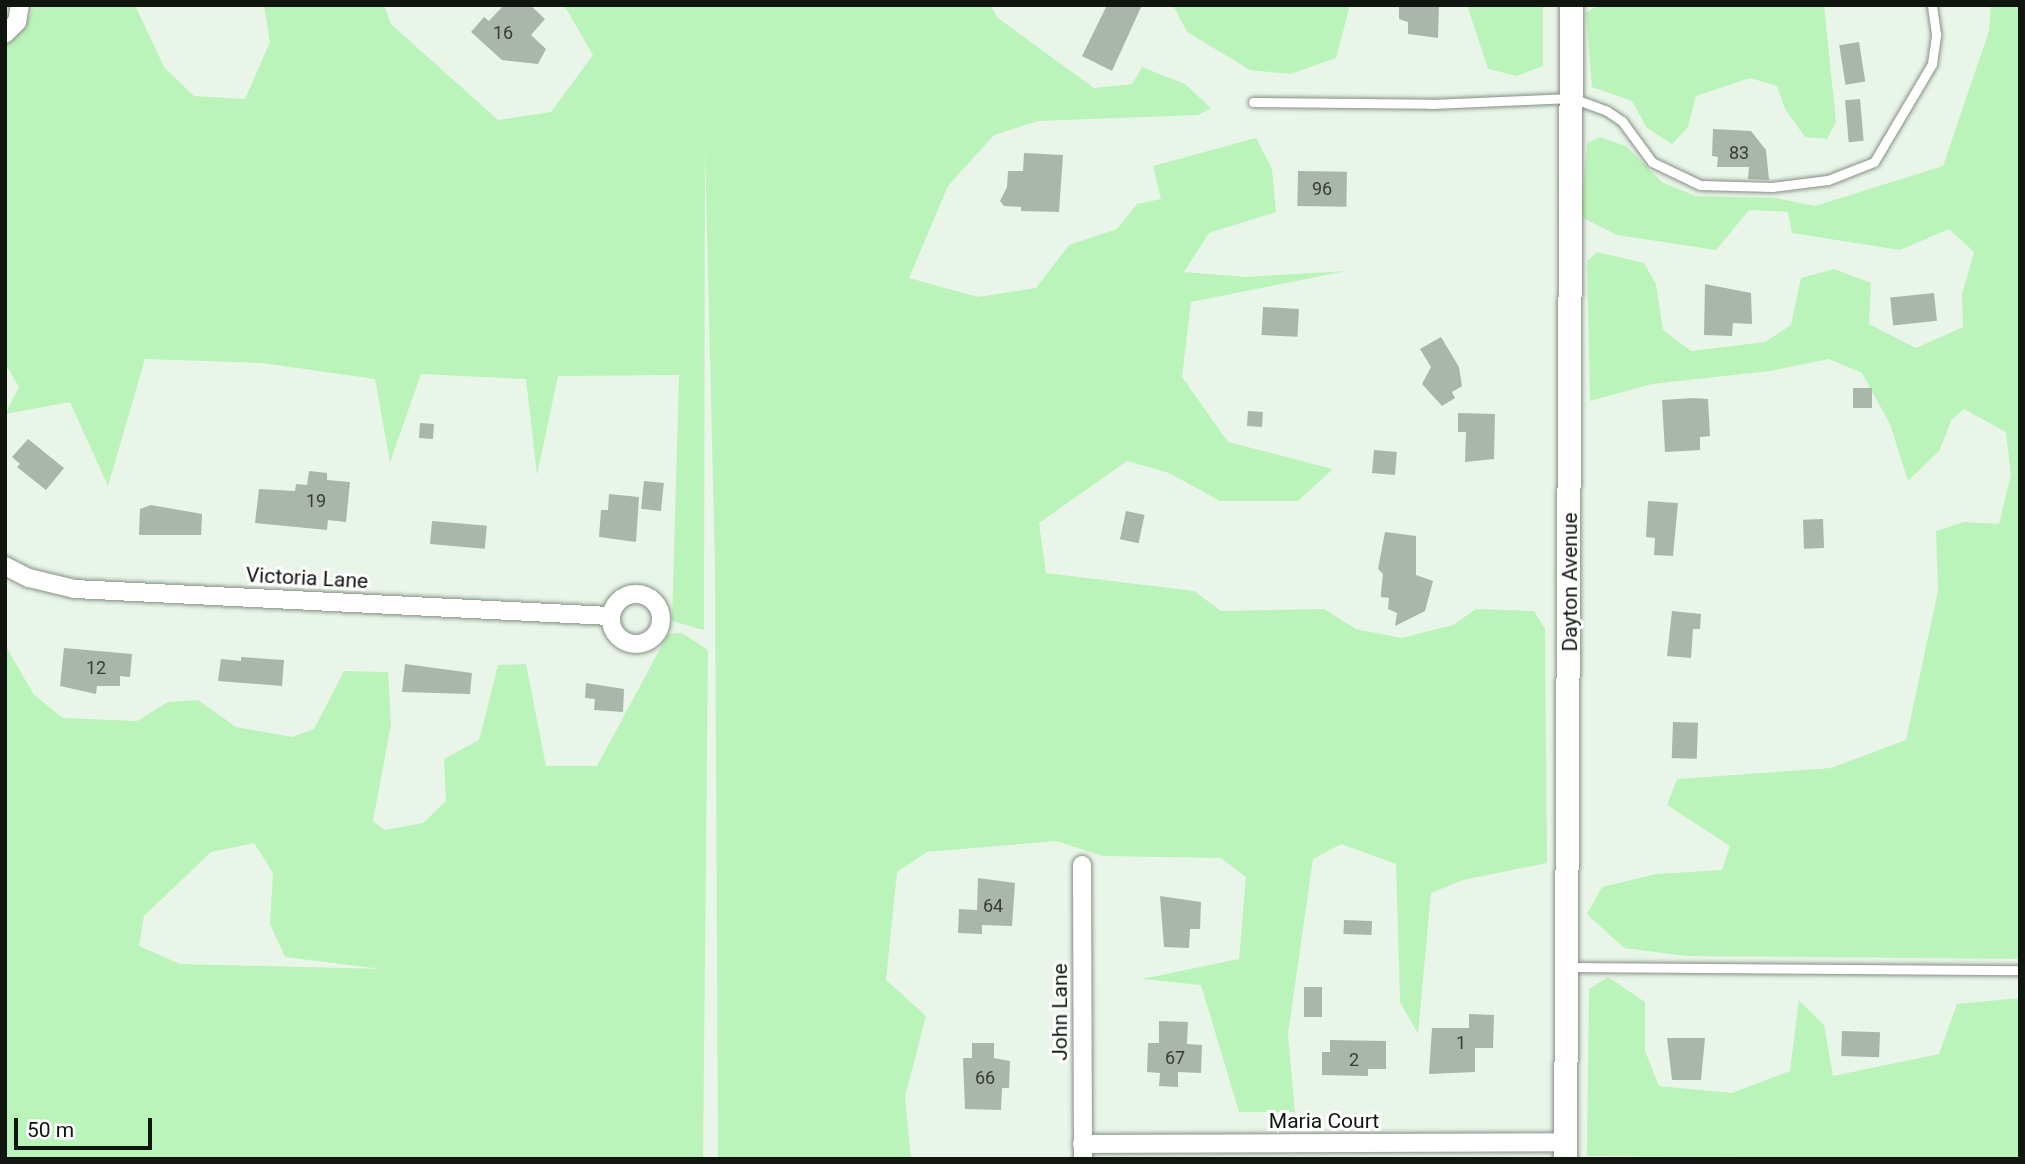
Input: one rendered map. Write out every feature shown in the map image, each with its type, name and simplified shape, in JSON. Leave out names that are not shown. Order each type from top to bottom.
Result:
[{"type":"street","points":[[5,34],[17,22],[20,5]]},
{"type":"street","name":"Dayton Avenue","points":[[1565,1150],[1571,5]]},
{"type":"street","name":"Victoria Lane","points":[[5,566],[29,578],[75,589],[610,616]]},
{"type":"street","name":"John Lane","points":[[1082,865],[1082,1152]]},
{"type":"street","name":"Maria Court","points":[[1082,1152],[1565,1150]]},
{"type":"lane","points":[[1253,102],[1431,104],[1572,98],[1607,111],[1622,121],[1652,162],[1700,185],[1772,187],[1841,177],[1874,162],[1932,64],[1937,34],[1932,5]]},
{"type":"lane","points":[[1567,967],[2020,970]]},
{"type":"green space","points":[[34,5],[135,5],[164,67],[194,96],[245,99],[270,42],[264,5],[384,5],[391,24],[498,120],[551,112],[593,55],[564,5],[990,5],[998,18],[1094,88],[1132,84],[1142,67],[1185,84],[1211,108],[1198,115],[1038,121],[994,135],[948,186],[909,278],[978,297],[1036,288],[1069,245],[1117,229],[1137,204],[1161,199],[1153,166],[1256,138],[1272,169],[1276,212],[1209,233],[1184,272],[1246,277],[1346,271],[1191,302],[1182,377],[1228,442],[1333,469],[1298,501],[1220,501],[1169,473],[1127,461],[1039,523],[1046,573],[1194,591],[1221,611],[1324,609],[1356,629],[1402,638],[1453,625],[1476,609],[1534,611],[1545,629],[1547,863],[1463,880],[1431,893],[1418,1034],[1400,1002],[1396,864],[1341,844],[1313,859],[1288,1034],[1295,1112],[1239,1112],[1201,985],[1142,979],[1239,959],[1246,877],[1221,858],[1103,856],[1056,841],[927,852],[897,872],[886,980],[926,1016],[905,1097],[911,1159],[718,1159],[715,568],[705,147],[704,630],[672,621],[679,375],[558,376],[537,475],[526,379],[421,374],[390,462],[375,379],[262,363],[145,359],[108,486],[70,402],[5,414],[19,387],[5,363],[5,44],[25,27]]},
{"type":"green space","points":[[1173,5],[1350,5],[1336,58],[1290,74],[1250,70],[1187,32]]},
{"type":"green space","points":[[1467,5],[1543,5],[1543,66],[1517,76],[1488,69]]},
{"type":"green space","points":[[1598,5],[1824,5],[1836,122],[1827,139],[1805,137],[1785,109],[1777,86],[1750,78],[1696,96],[1688,127],[1672,144],[1647,128],[1632,101],[1592,87],[1586,13]]},
{"type":"green space","points":[[1991,5],[2020,5],[2020,959],[1686,956],[1624,948],[1587,914],[1602,887],[1656,874],[1722,870],[1730,846],[1667,805],[1677,779],[1831,768],[1906,740],[1938,591],[1936,531],[1964,522],[1999,524],[2011,475],[2006,432],[1964,409],[1952,419],[1939,451],[1908,481],[1890,424],[1862,373],[1829,359],[1770,371],[1652,384],[1590,401],[1587,261],[1597,252],[1644,263],[1656,284],[1663,330],[1691,351],[1765,342],[1791,325],[1801,278],[1834,269],[1871,283],[1869,324],[1916,348],[1963,327],[1962,294],[1974,252],[1949,229],[1900,250],[1792,233],[1788,212],[1749,210],[1716,250],[1617,235],[1581,217],[1587,143],[1600,137],[1626,146],[1662,182],[1695,196],[1776,198],[1815,206],[1943,166],[1989,31]]},
{"type":"green space","points":[[682,633],[708,650],[703,1159],[5,1159],[5,645],[34,695],[63,718],[137,721],[168,702],[198,700],[236,727],[292,737],[314,729],[344,671],[388,672],[391,724],[373,821],[385,830],[423,823],[446,801],[444,759],[479,740],[498,665],[526,664],[546,766],[597,766],[668,634]],"holes":[[[254,843],[273,873],[270,924],[285,957],[381,969],[180,964],[139,946],[144,916],[211,852]]]},
{"type":"green space","points":[[1608,977],[1645,1002],[1645,1051],[1659,1086],[1732,1093],[1790,1071],[1799,1000],[1824,1025],[1833,1076],[1939,1054],[1957,1004],[2020,998],[2020,1159],[1587,1156],[1589,989]]},
{"type":"building","points":[[504,5],[530,5],[545,19],[531,35],[546,49],[538,64],[502,60],[471,32],[484,17],[489,21]]},
{"type":"building","points":[[1107,5],[1142,5],[1112,71],[1082,56]]},
{"type":"building","points":[[1399,5],[1439,5],[1438,38],[1408,34],[1408,22],[1399,19]]},
{"type":"building","points":[[1859,42],[1865,82],[1846,85],[1839,45]]},
{"type":"building","points":[[1860,99],[1864,141],[1849,142],[1845,100]]},
{"type":"building","points":[[1713,129],[1751,131],[1766,150],[1769,180],[1748,179],[1749,167],[1717,167],[1718,157],[1712,156]]},
{"type":"building","points":[[1024,153],[1063,155],[1059,212],[1021,211],[1021,207],[1004,206],[1000,201],[1007,187],[1008,171],[1023,171]]},
{"type":"building","points":[[1298,171],[1347,172],[1346,207],[1297,206]]},
{"type":"building","points":[[1705,284],[1751,293],[1752,324],[1733,323],[1732,336],[1704,335]]},
{"type":"building","points":[[1934,293],[1937,321],[1893,325],[1890,298]]},
{"type":"building","points":[[1263,307],[1299,309],[1297,337],[1262,335]]},
{"type":"building","points":[[1441,337],[1459,367],[1462,386],[1452,392],[1455,398],[1442,406],[1422,384],[1431,367],[1420,349]]},
{"type":"building","points":[[1853,388],[1872,388],[1872,408],[1853,408]]},
{"type":"building","points":[[1708,399],[1710,436],[1700,437],[1700,450],[1665,452],[1662,400]]},
{"type":"building","points":[[1248,411],[1263,412],[1262,427],[1247,426]]},
{"type":"building","points":[[1458,413],[1495,414],[1494,459],[1465,462],[1466,432],[1458,432]]},
{"type":"building","points":[[420,423],[434,424],[433,439],[419,438]]},
{"type":"building","points":[[28,439],[64,468],[46,490],[17,467],[20,464],[12,457]]},
{"type":"building","points":[[1374,450],[1397,452],[1395,475],[1372,473]]},
{"type":"building","points":[[309,471],[327,473],[327,480],[350,482],[346,522],[328,520],[327,530],[255,523],[259,489],[295,491],[296,484],[307,485]]},
{"type":"building","points":[[644,481],[664,483],[661,511],[641,509]]},
{"type":"building","points":[[609,494],[639,497],[636,542],[599,537],[601,510],[608,510]]},
{"type":"building","points":[[1648,501],[1678,503],[1673,556],[1654,555],[1655,538],[1646,537]]},
{"type":"building","points":[[151,505],[202,514],[201,535],[139,535],[140,509]]},
{"type":"building","points":[[1126,511],[1145,515],[1139,543],[1120,539]]},
{"type":"building","points":[[1823,519],[1824,548],[1804,549],[1803,520]]},
{"type":"building","points":[[432,521],[487,526],[485,549],[430,544]]},
{"type":"building","points":[[1385,532],[1416,536],[1416,575],[1433,581],[1425,611],[1395,626],[1397,613],[1388,609],[1389,598],[1381,597],[1383,574],[1378,569]]},
{"type":"building","points":[[1672,611],[1701,614],[1700,629],[1693,629],[1691,658],[1667,656]]},
{"type":"building","points":[[64,648],[132,654],[130,677],[120,676],[120,686],[97,686],[96,694],[60,686]]},
{"type":"building","points":[[241,657],[284,660],[282,686],[218,681],[221,659],[241,661]]},
{"type":"building","points":[[405,664],[472,673],[470,694],[402,692]]},
{"type":"building","points":[[586,683],[624,689],[623,712],[594,710],[595,699],[585,698]]},
{"type":"building","points":[[1673,722],[1698,723],[1697,759],[1672,758]]},
{"type":"building","points":[[978,878],[1015,883],[1012,926],[982,925],[982,934],[958,933],[959,909],[977,910]]},
{"type":"building","points":[[1160,896],[1201,902],[1200,929],[1190,929],[1189,948],[1164,947]]},
{"type":"building","points":[[1344,920],[1372,921],[1371,935],[1344,934]]},
{"type":"building","points":[[1304,987],[1322,987],[1322,1017],[1304,1017]]},
{"type":"building","points":[[1469,1014],[1494,1015],[1493,1048],[1475,1048],[1475,1072],[1429,1074],[1432,1028],[1469,1028]]},
{"type":"building","points":[[1159,1021],[1188,1022],[1187,1044],[1202,1045],[1201,1073],[1178,1072],[1178,1087],[1159,1086],[1160,1073],[1147,1072],[1148,1043],[1159,1043]]},
{"type":"building","points":[[1842,1031],[1880,1032],[1879,1057],[1841,1056]]},
{"type":"building","points":[[1667,1038],[1705,1038],[1701,1080],[1672,1080]]},
{"type":"building","points":[[1330,1040],[1386,1041],[1386,1069],[1368,1069],[1368,1076],[1322,1075],[1322,1052],[1330,1052]]},
{"type":"building","points":[[972,1043],[994,1043],[994,1058],[1010,1061],[1009,1088],[1002,1088],[1001,1110],[965,1109],[963,1058],[972,1058]]}]
